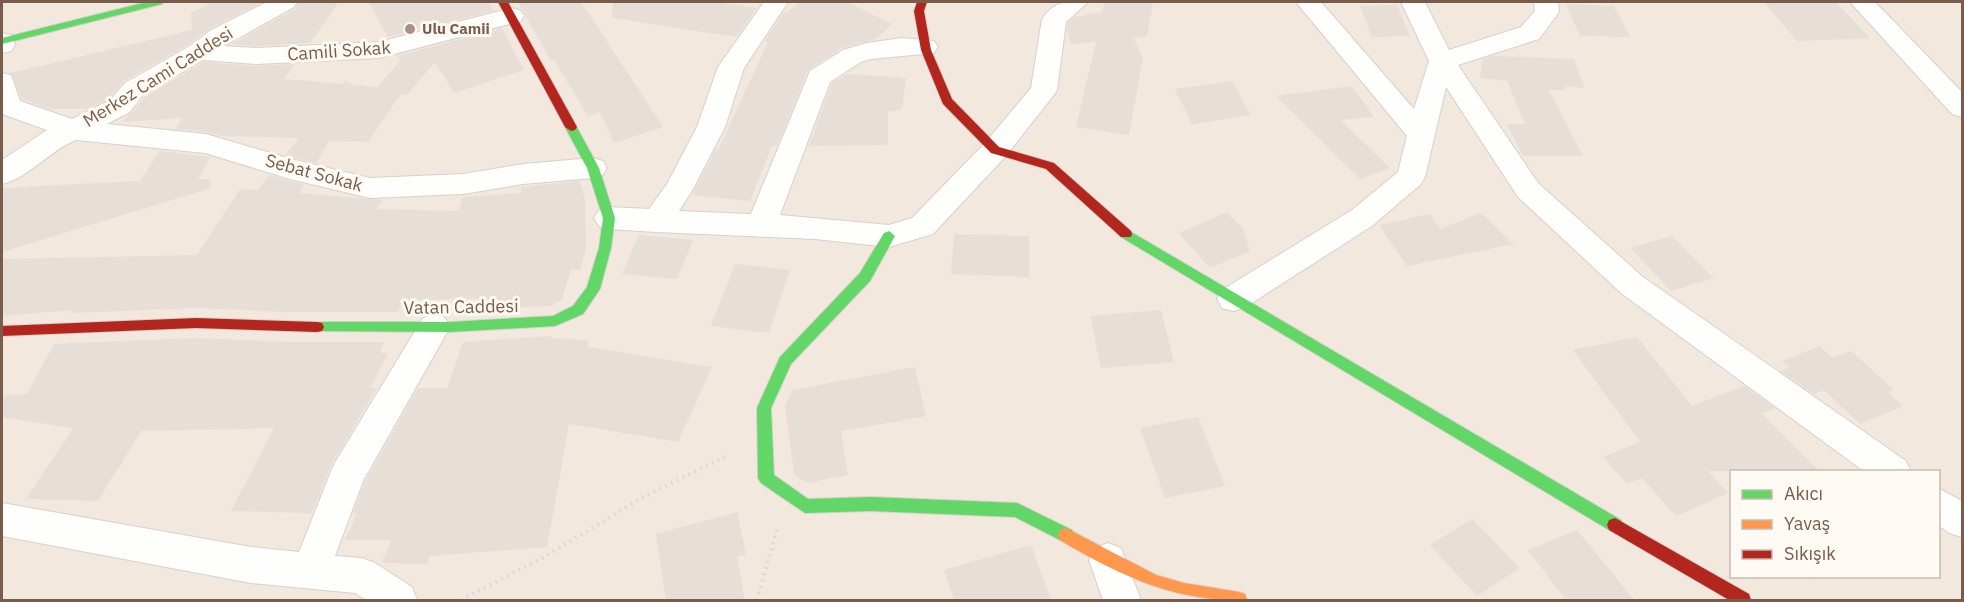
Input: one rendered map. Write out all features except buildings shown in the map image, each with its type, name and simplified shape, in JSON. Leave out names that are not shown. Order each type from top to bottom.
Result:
[{"type":"street","points":[[2,42],[158,2]]},
{"type":"street","name":"Merkez Cami Caddesi","points":[[2,174],[51,139],[74,130],[120,105],[134,89],[199,52],[220,36],[285,2]]},
{"type":"street","points":[[656,221],[679,189],[711,127],[731,67],[776,2]]},
{"type":"street","points":[[922,2],[919,11],[925,47],[947,101],[995,150],[1050,166],[1121,231],[1743,600]]},
{"type":"street","points":[[609,218],[815,228],[888,237],[922,226],[995,150],[1044,90],[1054,19],[1077,2]]},
{"type":"street","points":[[1308,2],[1421,135]]},
{"type":"street","points":[[1413,2],[1442,61],[1528,190],[1632,285],[1892,470]]},
{"type":"street","points":[[1442,61],[1530,33],[1547,12],[1546,2]]},
{"type":"street","points":[[1862,2],[1962,108]]},
{"type":"street","name":"Camili Sokak","points":[[199,52],[257,56],[379,50],[508,9]]},
{"type":"street","name":"Vatan Caddesi","points":[[2,331],[196,323],[288,327],[434,327],[555,321],[578,310],[593,289],[605,248],[609,218],[593,168],[508,9]]},
{"type":"street","points":[[762,225],[819,77],[852,56],[867,51],[902,46],[925,47]]},
{"type":"street","points":[[1233,299],[1362,218],[1411,177],[1442,61]]},
{"type":"street","name":"Sebat Sokak","points":[[2,81],[4,95],[10,107],[74,130],[206,144],[290,169],[369,188],[413,188],[463,184],[523,174],[593,168]]},
{"type":"street","points":[[888,237],[865,277],[785,361],[764,408],[766,478],[805,506],[872,504],[1017,510],[1060,531],[1108,560],[1167,587],[1222,595],[1239,600]]},
{"type":"street","points":[[310,571],[347,475],[434,327]]},
{"type":"street","points":[[1940,505],[1962,521]]},
{"type":"street","points":[[2,520],[251,566],[362,576],[398,600]]},
{"type":"street","points":[[1108,560],[1122,600]]},
{"type":"path","points":[[461,600],[544,557],[645,496],[765,437]]},
{"type":"path","points":[[758,600],[786,491]]},
{"type":"shaded area","points":[[2,2],[1962,2],[1962,600],[2,600]]},
{"type":"traffic: fast","points":[[2,41],[158,2]]},
{"type":"traffic: fast","points":[[317,327],[450,327],[555,321],[578,310],[593,289],[605,248],[609,218],[593,168],[571,127]]},
{"type":"traffic: fast","points":[[1126,234],[1615,525]]},
{"type":"traffic: fast","points":[[889,236],[865,277],[785,361],[764,408],[766,478],[805,506],[871,504],[1017,510],[1066,535]]},
{"type":"traffic: slow","points":[[1066,535],[1114,563],[1166,586],[1239,600]]},
{"type":"traffic: jam","points":[[503,2],[571,127]]},
{"type":"traffic: jam","points":[[922,2],[919,11],[926,50],[947,101],[995,150],[1050,166],[1126,234]]},
{"type":"traffic: jam","points":[[2,331],[196,323],[317,327]]},
{"type":"traffic: jam","points":[[1615,525],[1743,600]]},
{"type":"place","name":"Ulu Camii","points":[[410,29]]}]
